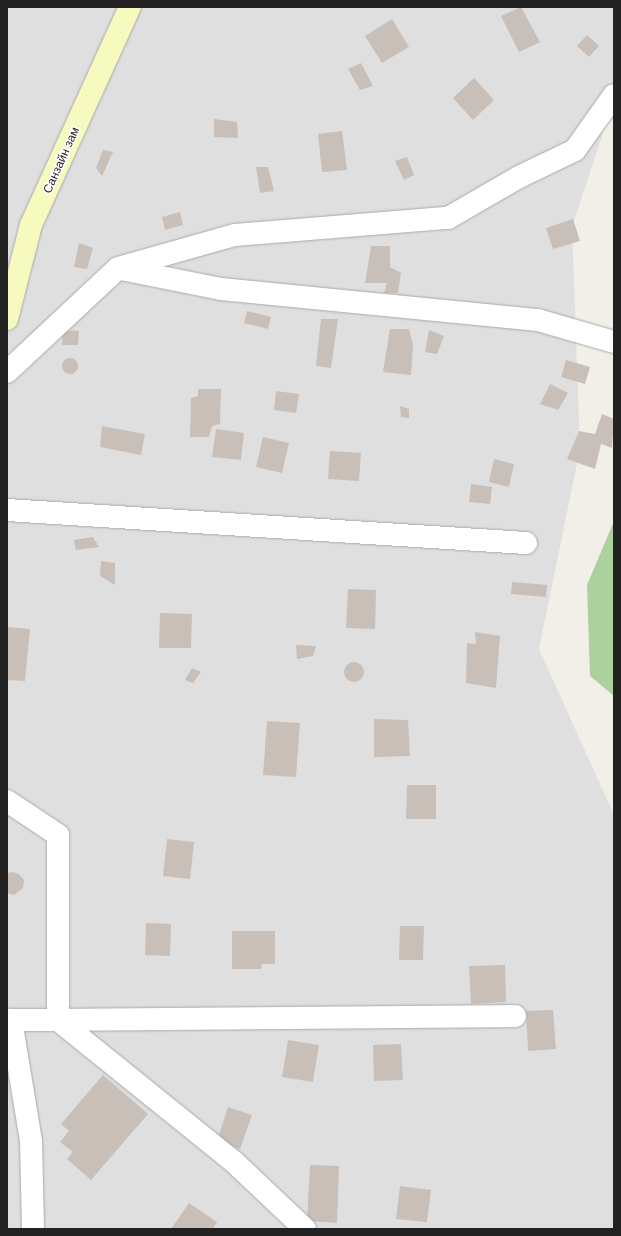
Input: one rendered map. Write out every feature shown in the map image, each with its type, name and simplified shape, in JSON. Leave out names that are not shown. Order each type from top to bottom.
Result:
[{"type":"main road","name":"Санзайн зам","points":[[7,319],[31,225],[130,7]]},
{"type":"street","points":[[7,372],[118,268],[235,235],[448,218],[519,177],[575,150],[614,95]]},
{"type":"street","points":[[118,268],[220,289],[538,320],[614,342]]},
{"type":"street","points":[[7,510],[526,543]]},
{"type":"street","points":[[7,801],[58,835],[58,1020]]},
{"type":"street","points":[[33,1229],[31,1141],[11,1020],[515,1016]]},
{"type":"street","points":[[58,1020],[233,1161],[305,1229]]},
{"type":"shaded area","points":[[7,7],[614,7],[614,99],[572,227],[580,449],[539,649],[614,815],[614,1229],[7,1229]]},
{"type":"green space","points":[[614,521],[614,696],[590,676],[587,585]]},
{"type":"building","points":[[521,7],[540,42],[519,52],[501,16]]},
{"type":"building","points":[[392,19],[409,47],[382,63],[365,36]]},
{"type":"building","points":[[587,35],[599,46],[589,57],[577,46]]},
{"type":"building","points":[[361,63],[373,86],[360,90],[348,69]]},
{"type":"building","points":[[474,78],[494,100],[473,120],[453,98]]},
{"type":"building","points":[[214,119],[237,122],[238,138],[214,137]]},
{"type":"building","points":[[342,131],[347,170],[322,172],[318,134]]},
{"type":"building","points":[[103,150],[113,152],[102,176],[96,168]]},
{"type":"building","points":[[407,157],[414,175],[404,180],[395,161]]},
{"type":"building","points":[[256,167],[268,167],[274,191],[260,193]]},
{"type":"building","points":[[180,212],[183,225],[165,230],[162,217]]},
{"type":"building","points":[[573,219],[580,241],[553,249],[546,228]]},
{"type":"building","points":[[79,243],[93,248],[87,269],[74,267]]},
{"type":"building","points":[[371,246],[390,246],[390,267],[401,273],[398,293],[384,293],[387,283],[365,283]]},
{"type":"building","points":[[247,311],[271,317],[268,329],[244,323]]},
{"type":"building","points":[[321,319],[338,319],[331,368],[316,366]]},
{"type":"building","points":[[390,329],[409,329],[413,345],[411,375],[383,372]]},
{"type":"building","points":[[63,330],[79,331],[78,345],[62,345]]},
{"type":"building","points":[[429,330],[444,336],[437,354],[425,352]]},
{"type":"building","points":[[70,358],[76,360],[78,366],[76,372],[70,374],[64,372],[62,366],[64,360]]},
{"type":"building","points":[[566,360],[590,367],[585,384],[561,377]]},
{"type":"building","points":[[550,384],[568,393],[558,410],[540,404]]},
{"type":"building","points":[[198,389],[221,389],[220,424],[212,426],[209,437],[190,437],[191,398],[198,396]]},
{"type":"building","points":[[276,391],[299,394],[296,413],[274,410]]},
{"type":"building","points":[[400,406],[409,409],[409,418],[401,417]]},
{"type":"building","points":[[602,414],[614,419],[612,448],[601,444],[595,469],[567,459],[579,431],[595,434]]},
{"type":"building","points":[[102,426],[145,434],[141,455],[100,447]]},
{"type":"building","points":[[216,429],[244,433],[241,460],[212,457]]},
{"type":"building","points":[[263,437],[289,443],[282,473],[256,467]]},
{"type":"building","points":[[330,451],[361,453],[359,481],[328,479]]},
{"type":"building","points":[[494,459],[514,464],[509,487],[489,482]]},
{"type":"building","points":[[471,484],[492,487],[490,504],[469,502]]},
{"type":"building","points":[[93,537],[99,547],[76,550],[74,540]]},
{"type":"building","points":[[101,561],[115,563],[115,585],[100,576]]},
{"type":"building","points":[[512,582],[547,585],[546,597],[511,594]]},
{"type":"building","points":[[348,589],[376,590],[375,629],[346,628]]},
{"type":"building","points":[[160,613],[192,614],[191,648],[159,648]]},
{"type":"building","points":[[7,627],[30,629],[25,681],[7,680]]},
{"type":"building","points":[[475,632],[500,636],[496,688],[466,683],[467,643],[476,644]]},
{"type":"building","points":[[296,645],[316,646],[313,656],[297,659]]},
{"type":"building","points":[[354,662],[361,665],[364,672],[361,679],[354,682],[347,679],[344,672],[347,665]]},
{"type":"building","points":[[192,668],[201,672],[193,683],[185,680]]},
{"type":"building","points":[[374,719],[408,720],[410,756],[374,757]]},
{"type":"building","points":[[267,721],[300,723],[296,777],[263,775]]},
{"type":"building","points":[[407,785],[436,785],[436,819],[406,819]]},
{"type":"building","points":[[167,839],[194,842],[190,879],[163,876]]},
{"type":"building","points":[[12,872],[19,874],[24,880],[23,888],[14,895],[7,893],[7,873]]},
{"type":"building","points":[[146,923],[171,924],[170,956],[145,955]]},
{"type":"building","points":[[400,926],[424,926],[423,960],[399,960]]},
{"type":"building","points":[[232,931],[275,931],[275,964],[262,964],[261,969],[232,969]]},
{"type":"building","points":[[505,965],[506,1002],[471,1004],[469,966]]},
{"type":"building","points":[[553,1010],[556,1049],[528,1051],[526,1011]]},
{"type":"building","points":[[288,1040],[319,1045],[313,1082],[282,1077]]},
{"type":"building","points":[[401,1044],[403,1080],[374,1081],[373,1045]]},
{"type":"building","points":[[103,1075],[148,1114],[91,1180],[67,1159],[73,1152],[60,1142],[69,1131],[61,1124]]},
{"type":"building","points":[[228,1107],[252,1115],[240,1149],[217,1141]]},
{"type":"building","points":[[310,1165],[339,1166],[337,1223],[307,1221]]},
{"type":"building","points":[[400,1186],[431,1190],[427,1222],[396,1219]]},
{"type":"building","points":[[189,1203],[217,1222],[213,1229],[171,1229]]}]
